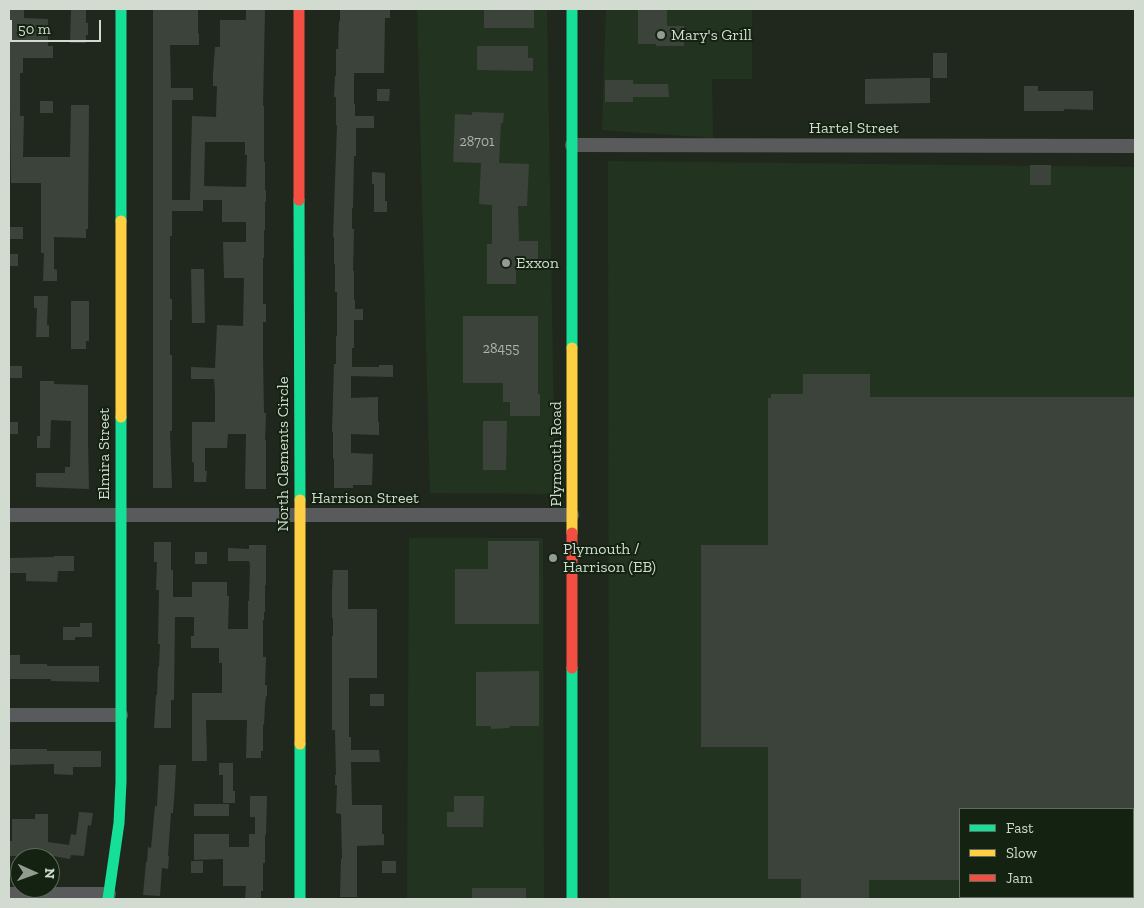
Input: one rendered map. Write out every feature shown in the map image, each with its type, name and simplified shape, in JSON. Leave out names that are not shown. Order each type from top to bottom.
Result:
[{"type":"street","name":"Elmira Street","points":[[109,896],[120,803],[121,9]]},
{"type":"street","name":"North Clements Circle","points":[[299,9],[300,899]]},
{"type":"street","name":"Plymouth Road","points":[[572,9],[572,899]]},
{"type":"street","name":"Hartel Street","points":[[572,145],[1135,146]]},
{"type":"street","name":"Harrison Street","points":[[9,515],[572,515]]},
{"type":"street","points":[[9,715],[121,715]]},
{"type":"street","points":[[9,894],[109,896]]},
{"type":"shaded area","points":[[417,9],[547,9],[555,494],[430,493]]},
{"type":"shaded area","points":[[606,9],[752,9],[752,79],[712,79],[713,138],[602,130]]},
{"type":"shaded area","points":[[608,161],[1135,167],[1135,899],[609,899]]},
{"type":"shaded area","points":[[409,538],[543,538],[544,899],[407,899]]},
{"type":"building","points":[[10,9],[24,9],[24,18],[48,19],[48,46],[53,46],[53,58],[23,58],[23,73],[20,73],[20,116],[24,116],[23,157],[70,157],[71,105],[89,105],[88,229],[86,229],[86,238],[54,237],[54,269],[57,270],[57,281],[43,281],[44,253],[41,253],[41,183],[11,183],[9,100]]},
{"type":"building","points":[[71,9],[86,9],[88,35],[86,35],[86,43],[70,43]]},
{"type":"building","points":[[153,9],[198,9],[199,45],[170,45],[171,88],[193,88],[193,100],[172,100],[172,200],[190,200],[192,116],[216,117],[217,86],[213,86],[213,74],[215,47],[220,47],[220,20],[246,20],[246,9],[265,9],[263,106],[266,202],[263,304],[266,304],[266,322],[263,322],[263,357],[264,413],[266,413],[266,489],[245,489],[246,434],[228,434],[227,448],[205,448],[206,482],[194,482],[192,422],[215,422],[215,392],[214,379],[191,379],[191,367],[215,368],[217,325],[243,326],[244,278],[224,278],[223,242],[246,242],[246,222],[222,222],[222,200],[203,200],[203,211],[172,211],[172,236],[170,236],[172,320],[170,320],[170,355],[172,355],[172,431],[170,431],[172,488],[153,488]],"holes":[[[205,142],[245,142],[245,155],[247,155],[246,187],[204,186]]]},
{"type":"building","points":[[340,9],[390,9],[390,18],[385,18],[384,73],[354,73],[355,116],[374,116],[374,128],[356,128],[352,208],[352,229],[354,229],[354,300],[355,309],[363,309],[363,320],[354,320],[352,367],[393,365],[393,377],[351,376],[351,398],[378,397],[379,422],[379,435],[351,434],[351,453],[373,454],[372,485],[353,485],[353,488],[334,488],[332,432],[334,364],[336,364],[337,336],[337,292],[335,292],[333,237],[337,125],[336,97],[334,97]]},
{"type":"building","points":[[484,9],[534,9],[534,28],[484,28]]},
{"type":"building","name":"Mary's Grill","points":[[638,9],[667,9],[667,26],[684,26],[684,46],[638,44]]},
{"type":"building","points":[[477,46],[528,46],[528,58],[533,58],[533,71],[477,70]]},
{"type":"building","points":[[933,53],[947,53],[947,78],[933,78]]},
{"type":"building","points":[[930,78],[930,103],[865,104],[865,79]]},
{"type":"building","points":[[605,80],[633,80],[633,84],[668,84],[669,97],[633,97],[633,102],[605,102]]},
{"type":"building","points":[[1024,86],[1038,86],[1038,91],[1093,91],[1093,110],[1024,111]]},
{"type":"building","points":[[377,89],[390,89],[389,101],[377,101]]},
{"type":"building","points":[[40,101],[53,101],[53,113],[40,113]]},
{"type":"building","points":[[472,112],[504,113],[503,123],[501,123],[499,163],[529,164],[527,206],[518,206],[519,241],[538,241],[538,264],[516,264],[516,284],[487,284],[487,244],[492,244],[492,205],[479,204],[481,163],[453,162],[455,114],[472,115]]},
{"type":"building","points":[[1030,165],[1051,165],[1051,185],[1030,185]]},
{"type":"building","points":[[372,172],[385,173],[387,212],[374,212]]},
{"type":"building","points":[[10,227],[23,227],[23,239],[10,239]]},
{"type":"building","points":[[9,254],[18,254],[18,266],[9,266]]},
{"type":"building","points":[[191,269],[204,269],[205,323],[192,323]]},
{"type":"building","points":[[34,296],[48,296],[47,325],[49,325],[49,337],[36,337],[37,308],[34,308]]},
{"type":"building","points":[[71,301],[89,301],[89,341],[86,341],[86,349],[71,349]]},
{"type":"building","points":[[463,316],[538,316],[538,394],[540,394],[540,416],[510,416],[510,402],[503,402],[503,383],[463,383]]},
{"type":"building","points":[[9,366],[22,366],[22,378],[9,378]]},
{"type":"building","points":[[803,374],[870,374],[870,397],[1135,397],[1135,809],[959,808],[959,880],[869,880],[869,899],[801,899],[801,879],[768,879],[768,747],[701,747],[701,545],[768,545],[768,398],[771,398],[771,394],[803,394]]},
{"type":"building","points":[[40,381],[54,381],[54,384],[88,385],[89,489],[36,487],[36,473],[65,473],[65,467],[70,467],[71,421],[51,420],[50,448],[37,448],[37,436],[40,436]]},
{"type":"building","points":[[483,421],[507,421],[506,470],[483,470]]},
{"type":"building","points":[[9,422],[18,422],[18,434],[9,434]]},
{"type":"building","points":[[488,541],[539,541],[539,624],[455,624],[455,569],[488,569]]},
{"type":"building","points":[[154,542],[171,542],[173,597],[192,597],[192,582],[227,582],[227,596],[229,596],[228,629],[248,629],[250,565],[249,561],[228,561],[228,548],[249,549],[249,545],[266,545],[263,657],[266,657],[265,685],[267,685],[267,696],[261,758],[246,758],[247,720],[206,720],[207,761],[192,761],[192,693],[222,693],[222,663],[219,663],[219,648],[191,648],[191,636],[194,636],[194,617],[175,617],[174,700],[171,700],[171,728],[154,728],[160,644],[158,644],[159,590],[156,590],[157,562],[154,562]]},
{"type":"building","points":[[195,552],[207,552],[207,564],[195,564]]},
{"type":"building","points":[[74,556],[74,571],[58,571],[57,582],[26,581],[26,573],[9,573],[9,558]]},
{"type":"building","points":[[333,570],[348,570],[348,609],[377,609],[377,678],[349,678],[349,737],[351,737],[351,750],[379,750],[380,762],[351,762],[352,805],[382,805],[384,845],[357,846],[357,897],[340,897],[342,859],[341,814],[336,813],[335,730],[332,730]]},
{"type":"building","points":[[80,623],[92,623],[92,637],[75,637],[75,640],[63,640],[63,627],[80,627]]},
{"type":"building","points":[[9,655],[20,655],[20,664],[99,666],[99,682],[9,679]]},
{"type":"building","points":[[539,671],[539,726],[510,726],[509,728],[491,729],[491,726],[476,726],[476,672]]},
{"type":"building","points":[[370,694],[384,694],[384,706],[370,706]]},
{"type":"building","points":[[9,749],[101,751],[101,767],[73,767],[73,775],[54,774],[54,764],[9,765]]},
{"type":"building","points":[[219,763],[233,763],[235,803],[223,803],[223,775],[219,775]]},
{"type":"building","points":[[159,765],[176,765],[168,869],[162,868],[160,896],[143,895],[148,847],[151,848],[155,806],[157,806]]},
{"type":"building","points":[[250,796],[267,796],[265,863],[263,863],[263,891],[261,891],[261,899],[245,899],[246,886],[223,886],[223,859],[194,860],[194,834],[229,834],[229,847],[249,847],[249,834],[255,834],[255,817],[250,817]]},
{"type":"building","points":[[454,796],[484,796],[483,827],[447,827],[447,812],[454,812]]},
{"type":"building","points":[[194,804],[229,804],[229,816],[194,816]]},
{"type":"building","points":[[79,812],[93,813],[91,826],[88,825],[84,856],[71,855],[70,859],[60,857],[60,848],[10,848],[9,856],[9,841],[12,841],[12,819],[35,819],[35,814],[48,814],[48,842],[69,845],[71,834],[76,835]]},
{"type":"building","points":[[191,861],[203,861],[203,873],[191,873]]},
{"type":"building","points":[[382,861],[396,861],[396,873],[382,873]]},
{"type":"building","points":[[472,888],[526,888],[526,899],[472,899]]},
{"type":"traffic: fast","points":[[121,9],[121,221]]},
{"type":"traffic: fast","points":[[572,9],[572,348]]},
{"type":"traffic: fast","points":[[299,200],[300,500]]},
{"type":"traffic: fast","points":[[108,899],[119,823],[121,782],[121,417]]},
{"type":"traffic: fast","points":[[572,668],[572,899]]},
{"type":"traffic: fast","points":[[300,744],[300,899]]},
{"type":"traffic: slow","points":[[121,221],[121,417]]},
{"type":"traffic: slow","points":[[572,348],[572,533]]},
{"type":"traffic: slow","points":[[300,500],[300,744]]},
{"type":"traffic: jam","points":[[299,9],[299,200]]},
{"type":"traffic: jam","points":[[572,533],[572,668]]},
{"type":"place","name":"Mary's Grill","points":[[661,35]]},
{"type":"place","name":"Exxon","points":[[506,263]]},
{"type":"place","name":"Plymouth / Harrison (EB)","points":[[553,558]]}]
